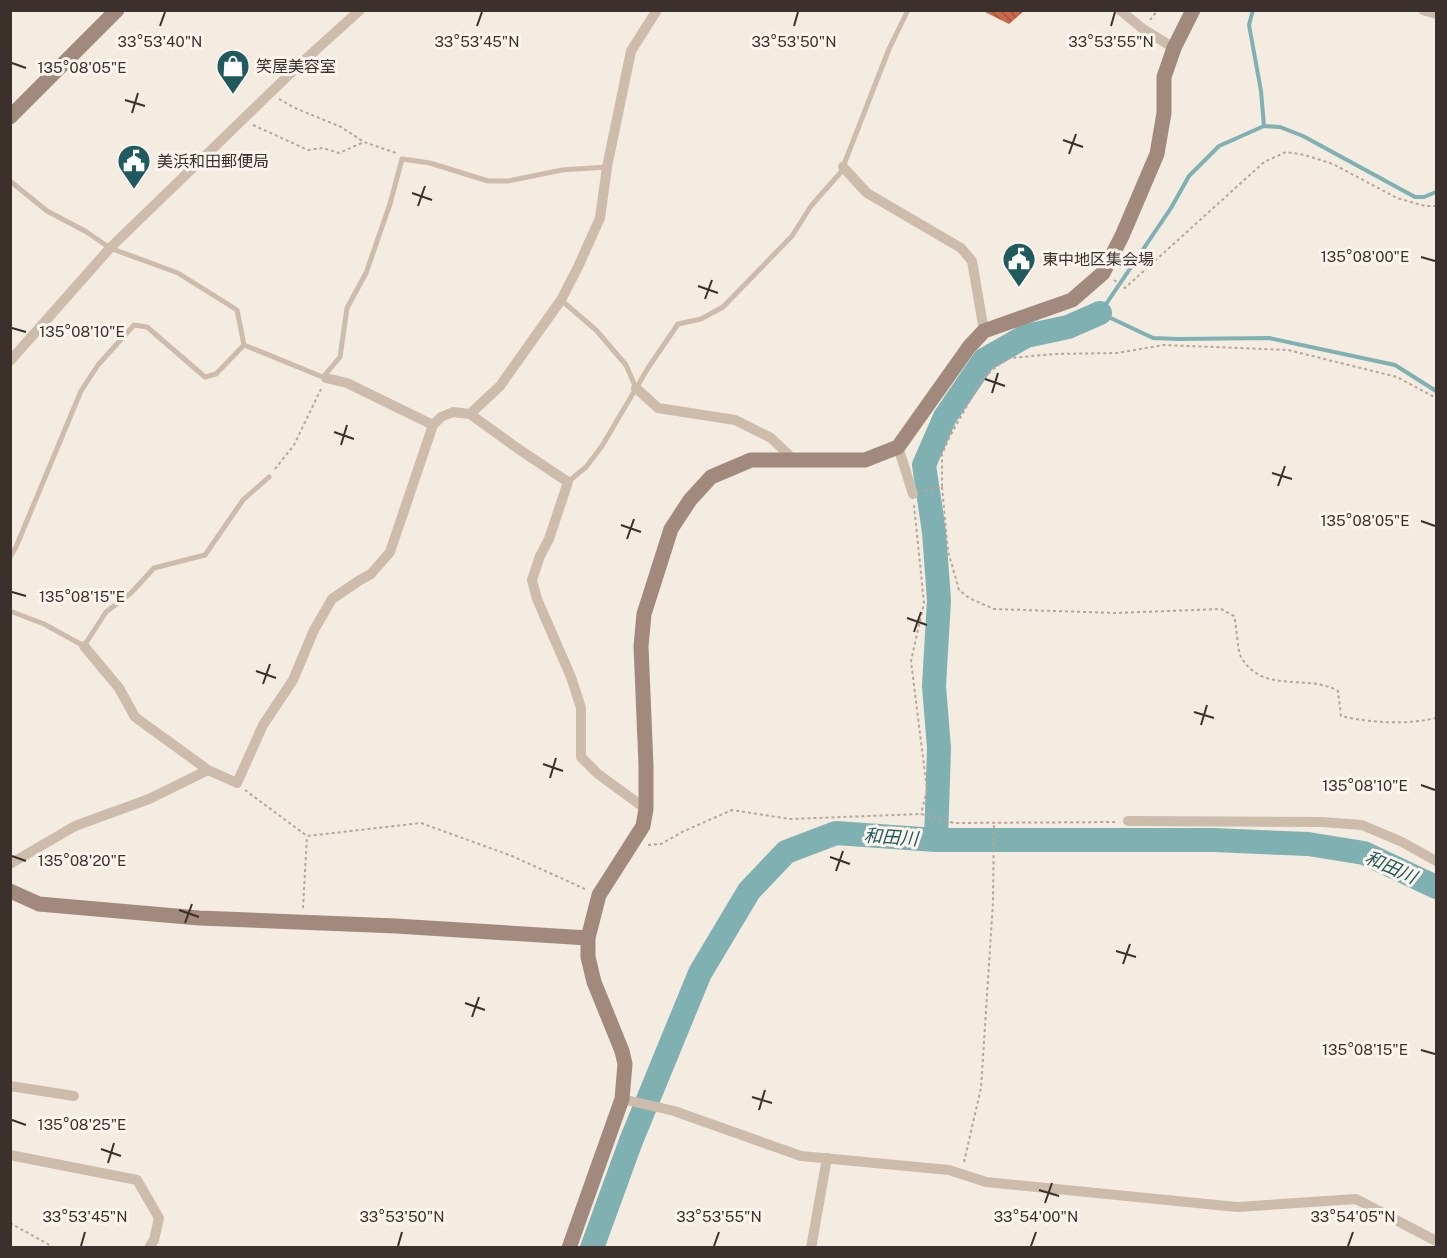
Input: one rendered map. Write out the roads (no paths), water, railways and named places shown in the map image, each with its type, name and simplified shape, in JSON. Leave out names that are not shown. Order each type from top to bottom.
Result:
[{"type":"street","points":[[10,117],[117,10]]},
{"type":"street","points":[[10,361],[110,248],[270,93],[360,10]]},
{"type":"street","points":[[470,414],[500,386],[561,300],[578,267],[600,218],[607,167],[631,51],[657,10]]},
{"type":"street","points":[[1120,10],[1143,29],[1174,48]]},
{"type":"street","points":[[570,1248],[627,1100],[622,1051],[594,982],[588,957],[588,938],[599,896],[643,826],[646,809],[641,646],[644,614],[671,529],[690,500],[711,477],[751,460],[865,460],[898,447],[969,347],[984,331],[1072,300],[1103,273],[1122,236],[1157,154],[1164,113],[1164,77],[1174,48],[1193,10]]},
{"type":"street","points":[[1423,10],[1437,14]]},
{"type":"street","points":[[843,167],[867,193],[961,248],[972,261],[984,331]]},
{"type":"street","points":[[325,378],[347,383],[433,425]]},
{"type":"street","points":[[636,388],[658,408],[735,420],[771,438],[794,460]]},
{"type":"street","points":[[84,646],[119,688],[135,717],[208,770],[237,783],[263,724],[293,680],[314,630],[332,599],[371,574],[390,552],[433,425],[441,417],[453,412],[470,414],[568,482],[549,539],[540,556],[532,580],[537,599],[571,677],[581,708],[581,757],[598,774],[646,809]]},
{"type":"street","points":[[898,447],[913,494]]},
{"type":"street","points":[[10,864],[75,826],[149,799],[208,770]]},
{"type":"street","points":[[1128,821],[1322,822],[1362,825],[1402,842],[1437,861]]},
{"type":"street","points":[[10,891],[39,904],[199,918],[588,938]]},
{"type":"street","points":[[10,1086],[74,1096]]},
{"type":"street","points":[[627,1100],[674,1111],[801,1156],[949,1170],[986,1182],[1237,1207],[1356,1199],[1437,1241]]},
{"type":"street","points":[[10,1155],[137,1180],[159,1218],[154,1240],[148,1248]]},
{"type":"street","points":[[811,1248],[827,1158]]},
{"type":"lane","points":[[568,482],[586,467],[602,446],[636,388],[678,324],[701,319],[723,307],[792,236],[811,206],[843,167],[889,49],[908,10]]},
{"type":"lane","points":[[244,345],[325,378],[340,357],[347,308],[366,273],[390,204],[402,159],[430,163],[488,181],[508,181],[562,170],[607,167]]},
{"type":"lane","points":[[10,181],[47,211],[85,231],[110,248],[178,273],[237,310],[244,345]]},
{"type":"lane","points":[[561,300],[596,330],[626,365],[636,388]]},
{"type":"lane","points":[[10,557],[81,391],[98,365],[134,325],[147,327],[205,377],[216,374],[244,345]]},
{"type":"lane","points":[[10,611],[44,624],[84,646],[106,612],[131,593],[154,568],[205,555],[243,500],[269,477]]},
{"type":"waterway","points":[[1253,10],[1249,25],[1261,91],[1264,126]]},
{"type":"waterway","points":[[1436,192],[1424,197],[1415,197],[1303,136],[1280,127],[1264,126],[1219,146],[1189,176],[1171,208],[1100,313],[1153,338],[1269,338],[1395,365],[1436,391]]},
{"type":"waterway","points":[[936,840],[939,748],[934,686],[939,600],[934,532],[924,465],[945,417],[984,360],[1026,336],[1068,327],[1100,313]]},
{"type":"waterway","name":"和田川","points":[[592,1248],[631,1141],[700,973],[749,891],[786,852],[836,833],[936,840],[1213,840],[1308,844],[1364,853],[1436,887]]},
{"type":"place","name":"笑屋美容室","points":[[233,95]]},
{"type":"place","name":"美浜和田郵便局","points":[[134,190]]},
{"type":"place","name":"東中地区集会場","points":[[1019,288]]}]
